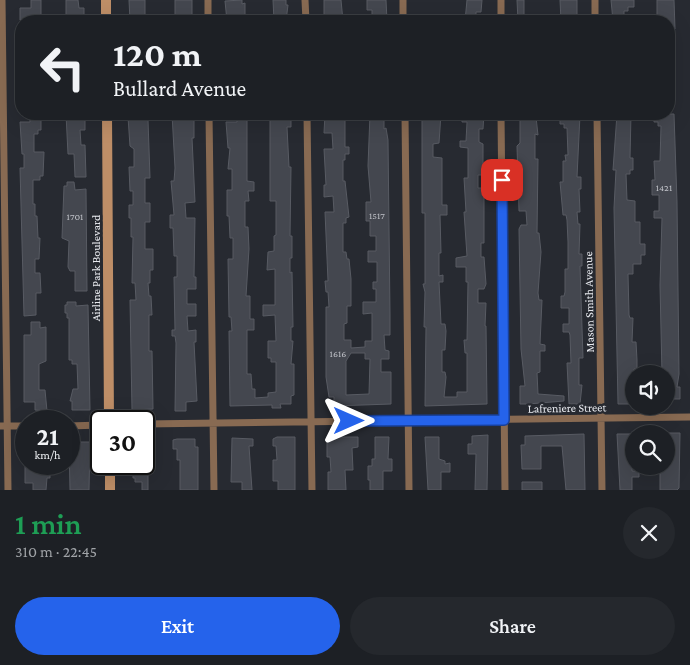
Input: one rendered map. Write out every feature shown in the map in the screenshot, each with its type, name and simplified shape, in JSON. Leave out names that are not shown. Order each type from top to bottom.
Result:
[{"type":"street","points":[[2,0],[4,426],[8,490]]},
{"type":"street","points":[[106,0],[106,15]]},
{"type":"street","points":[[208,0],[208,15]]},
{"type":"street","points":[[305,0],[306,15]]},
{"type":"street","points":[[403,0],[404,15]]},
{"type":"street","points":[[501,0],[501,15]]},
{"type":"street","points":[[595,0],[595,15]]},
{"type":"street","name":"Airline Park Boulevard","points":[[107,120],[110,410]]},
{"type":"street","points":[[209,120],[214,490]]},
{"type":"street","points":[[307,120],[312,490]]},
{"type":"street","points":[[405,120],[409,490]]},
{"type":"street","points":[[501,120],[505,490]]},
{"type":"street","name":"Mason Smith Avenue","points":[[597,120],[602,490]]},
{"type":"street","name":"Lafreniere Street","points":[[155,424],[690,417]]},
{"type":"street","points":[[110,475],[110,490]]},
{"type":"building","points":[[31,0],[41,0],[41,15],[20,15],[20,8],[31,8]]},
{"type":"building","points":[[66,0],[78,0],[79,8],[84,8],[84,15],[66,15]]},
{"type":"building","points":[[129,0],[145,0],[145,15],[130,15]]},
{"type":"building","points":[[175,0],[192,0],[192,15],[175,15]]},
{"type":"building","points":[[242,0],[242,4],[245,3],[245,15],[226,15],[225,1]]},
{"type":"building","points":[[273,0],[286,0],[286,5],[288,5],[287,15],[274,15]]},
{"type":"building","points":[[324,0],[341,0],[342,15],[324,15]]},
{"type":"building","points":[[367,0],[386,0],[387,15],[372,15],[372,10],[367,10]]},
{"type":"building","points":[[467,0],[482,0],[481,12],[476,12],[476,15],[466,15]]},
{"type":"building","points":[[517,0],[524,0],[524,15],[518,15]]},
{"type":"building","points":[[560,0],[577,0],[577,15],[561,15]]},
{"type":"building","points":[[611,0],[634,0],[634,7],[628,7],[628,11],[624,11],[624,15],[612,15]]},
{"type":"building","points":[[657,0],[674,0],[675,15],[657,15]]},
{"type":"building","points":[[30,120],[41,120],[41,130],[38,130],[38,134],[34,134],[34,152],[44,152],[43,176],[40,176],[40,180],[33,180],[33,204],[35,204],[35,216],[37,216],[38,238],[40,238],[39,259],[35,259],[35,273],[40,273],[41,293],[36,293],[36,315],[24,316],[20,168],[24,168],[24,154],[22,154],[20,122],[30,122]]},
{"type":"building","points":[[66,120],[85,120],[85,130],[80,130],[81,145],[85,145],[86,177],[75,177],[74,154],[68,154]]},
{"type":"building","points":[[128,120],[148,120],[150,178],[145,178],[145,203],[150,203],[150,222],[145,222],[145,249],[153,249],[153,270],[150,270],[150,283],[148,283],[152,315],[149,315],[149,351],[152,351],[153,409],[132,410],[130,300],[136,300],[135,283],[132,283],[133,237],[131,237],[129,205],[133,205],[133,191],[130,191],[129,167],[134,167],[134,149],[130,146]]},
{"type":"building","points":[[172,120],[194,120],[194,138],[192,138],[195,202],[185,203],[186,218],[195,218],[194,277],[196,277],[196,289],[187,289],[187,304],[196,304],[196,316],[187,316],[188,331],[196,330],[196,342],[194,342],[197,401],[186,402],[186,411],[175,411],[176,343],[175,336],[172,336],[172,330],[175,330],[174,277],[177,277],[177,256],[174,256],[173,228],[170,228],[170,215],[174,215],[171,181],[174,181]]},
{"type":"building","points":[[237,120],[247,120],[247,181],[254,182],[254,191],[248,191],[249,201],[245,201],[245,227],[248,227],[249,249],[246,296],[250,296],[250,319],[254,319],[254,330],[247,330],[247,374],[251,374],[255,398],[268,397],[268,393],[276,392],[276,362],[271,362],[271,358],[268,358],[268,341],[276,341],[275,315],[263,316],[263,305],[275,305],[275,269],[267,270],[268,252],[274,251],[274,236],[276,235],[276,201],[270,201],[270,120],[291,120],[291,127],[287,127],[289,167],[291,167],[290,236],[292,236],[292,258],[290,258],[290,273],[292,272],[293,327],[291,327],[291,341],[293,341],[291,364],[294,364],[294,395],[291,396],[291,404],[280,404],[281,408],[272,408],[272,405],[230,406],[229,331],[232,331],[231,317],[229,317],[228,259],[233,259],[233,238],[230,238],[229,216],[227,216],[227,190],[232,190],[232,169],[228,169],[230,148],[228,148],[226,122],[237,122]]},
{"type":"building","points":[[325,120],[345,120],[345,147],[349,147],[349,154],[345,154],[345,160],[343,160],[343,181],[345,181],[349,217],[346,218],[346,223],[343,223],[343,252],[346,252],[347,259],[349,259],[351,306],[347,306],[344,340],[351,340],[351,348],[365,347],[365,341],[372,341],[372,313],[363,314],[363,302],[376,302],[376,289],[373,289],[373,282],[377,282],[377,262],[368,262],[368,251],[376,251],[376,236],[370,236],[370,221],[366,221],[366,202],[371,202],[368,166],[370,120],[384,120],[384,129],[386,128],[388,140],[390,335],[384,335],[385,350],[389,351],[389,359],[381,359],[381,372],[391,372],[391,404],[334,406],[334,397],[329,397],[326,377],[326,307],[329,307],[325,281],[328,281],[325,212],[334,212],[333,196],[324,197],[324,185],[326,185],[324,149],[333,149],[332,133],[324,133]],"holes":[[[351,353],[365,353],[365,359],[370,359],[369,394],[346,395],[346,361]]]},
{"type":"building","points":[[422,120],[441,120],[439,143],[433,144],[433,157],[442,158],[442,205],[447,205],[447,215],[440,215],[441,253],[439,253],[439,276],[443,275],[443,282],[439,282],[441,324],[445,324],[446,331],[445,350],[442,350],[442,372],[445,372],[446,377],[444,397],[457,397],[457,392],[467,392],[467,353],[465,353],[464,340],[467,340],[468,282],[466,282],[466,267],[456,267],[456,258],[467,256],[464,178],[468,178],[468,148],[460,147],[460,141],[466,141],[467,122],[462,122],[462,120],[484,120],[483,129],[479,129],[479,142],[483,144],[483,175],[478,175],[478,188],[484,188],[484,243],[481,243],[481,257],[484,257],[486,284],[484,289],[478,289],[478,303],[486,303],[487,404],[425,406],[426,327],[424,327],[425,292],[423,284],[425,284],[425,213],[422,213]]},
{"type":"building","points":[[520,120],[536,120],[538,135],[535,134],[535,159],[538,159],[537,233],[539,233],[541,252],[538,293],[539,300],[542,300],[540,344],[545,345],[545,351],[540,351],[540,372],[537,373],[538,394],[564,396],[564,401],[520,404],[520,386],[525,386],[521,349],[519,229],[521,225],[527,225],[526,211],[519,211],[517,146],[520,143]]},
{"type":"building","points":[[560,120],[580,120],[577,177],[581,177],[581,189],[579,189],[580,212],[577,212],[578,224],[580,224],[579,254],[582,254],[582,266],[580,266],[583,358],[579,358],[579,385],[582,385],[580,404],[569,404],[567,363],[571,363],[570,335],[569,332],[563,332],[563,324],[569,324],[569,308],[561,308],[561,296],[564,296],[565,292],[565,269],[568,269],[568,242],[567,220],[566,215],[563,215],[560,182],[563,182],[563,161],[566,161],[565,155],[568,155],[567,128],[564,128],[564,124],[560,124]]},
{"type":"building","points":[[617,120],[631,120],[630,158],[633,158],[633,170],[630,170],[630,174],[626,174],[627,200],[635,201],[635,222],[640,222],[640,244],[645,244],[645,255],[641,255],[641,264],[633,264],[633,274],[628,274],[629,315],[630,318],[633,318],[632,342],[636,342],[637,365],[625,365],[625,404],[618,404],[614,208],[616,170],[613,170]]},
{"type":"building","points":[[654,120],[674,120],[679,374],[677,387],[680,387],[680,399],[675,399],[675,365],[662,365],[660,285],[662,218],[654,218],[654,211],[659,211],[659,195],[652,195],[652,180],[655,180],[654,161],[660,161],[661,126],[658,126],[658,122],[654,122]]},
{"type":"building","points":[[67,182],[74,182],[75,190],[86,189],[87,291],[75,291],[75,271],[70,271],[68,267],[69,241],[62,238],[64,186],[67,186]]},
{"type":"building","points":[[67,302],[76,302],[76,306],[88,305],[90,410],[72,410],[72,401],[70,401],[73,389],[78,389],[77,364],[72,364],[72,360],[69,360],[69,318],[67,318],[67,313],[65,313],[65,305],[67,305]]},
{"type":"building","points":[[31,322],[40,322],[40,328],[46,327],[46,361],[39,364],[39,390],[45,390],[47,410],[35,410],[35,402],[24,402],[24,335],[31,335]]},
{"type":"building","points":[[675,433],[680,433],[679,488],[677,490],[660,490],[660,475],[675,475]]},
{"type":"building","points":[[584,434],[585,490],[566,490],[562,446],[541,446],[541,469],[522,469],[521,445],[525,445],[525,436]]},
{"type":"building","points":[[617,434],[625,434],[625,475],[639,475],[639,477],[632,477],[632,490],[620,490]]},
{"type":"building","points":[[488,435],[487,490],[475,490],[476,454],[468,454],[468,444],[472,444],[472,436]]},
{"type":"building","points":[[277,437],[295,437],[295,490],[278,490],[278,481],[273,481],[273,460],[277,460],[276,446],[273,446],[273,439]]},
{"type":"building","points":[[327,437],[358,437],[358,447],[352,448],[353,470],[345,470],[346,490],[328,490],[328,472],[331,472],[330,457],[327,457]]},
{"type":"building","points":[[375,437],[389,437],[388,459],[392,459],[392,471],[383,471],[383,490],[370,490],[370,480],[368,480],[368,466],[372,466],[372,459],[375,459]]},
{"type":"building","points":[[425,437],[439,437],[439,459],[445,461],[445,464],[450,463],[450,472],[441,472],[441,490],[428,490]]},
{"type":"building","points":[[232,438],[253,439],[253,446],[249,446],[252,490],[242,490],[242,482],[231,482]]},
{"type":"building","points":[[195,439],[195,447],[198,447],[198,490],[180,490],[180,460],[177,460],[177,449],[173,449],[173,440]]},
{"type":"building","points":[[80,442],[90,442],[89,490],[70,490],[70,475],[80,475]]},
{"type":"building","points":[[25,475],[50,475],[50,478],[47,478],[46,490],[33,490],[33,483],[25,483]]},
{"type":"building","points":[[133,475],[148,475],[148,490],[142,490],[142,482],[135,482],[135,478],[133,478]]},
{"type":"building","points":[[522,482],[542,482],[542,490],[522,490]]},
{"type":"route","points":[[349,421],[504,420],[502,180]]}]
